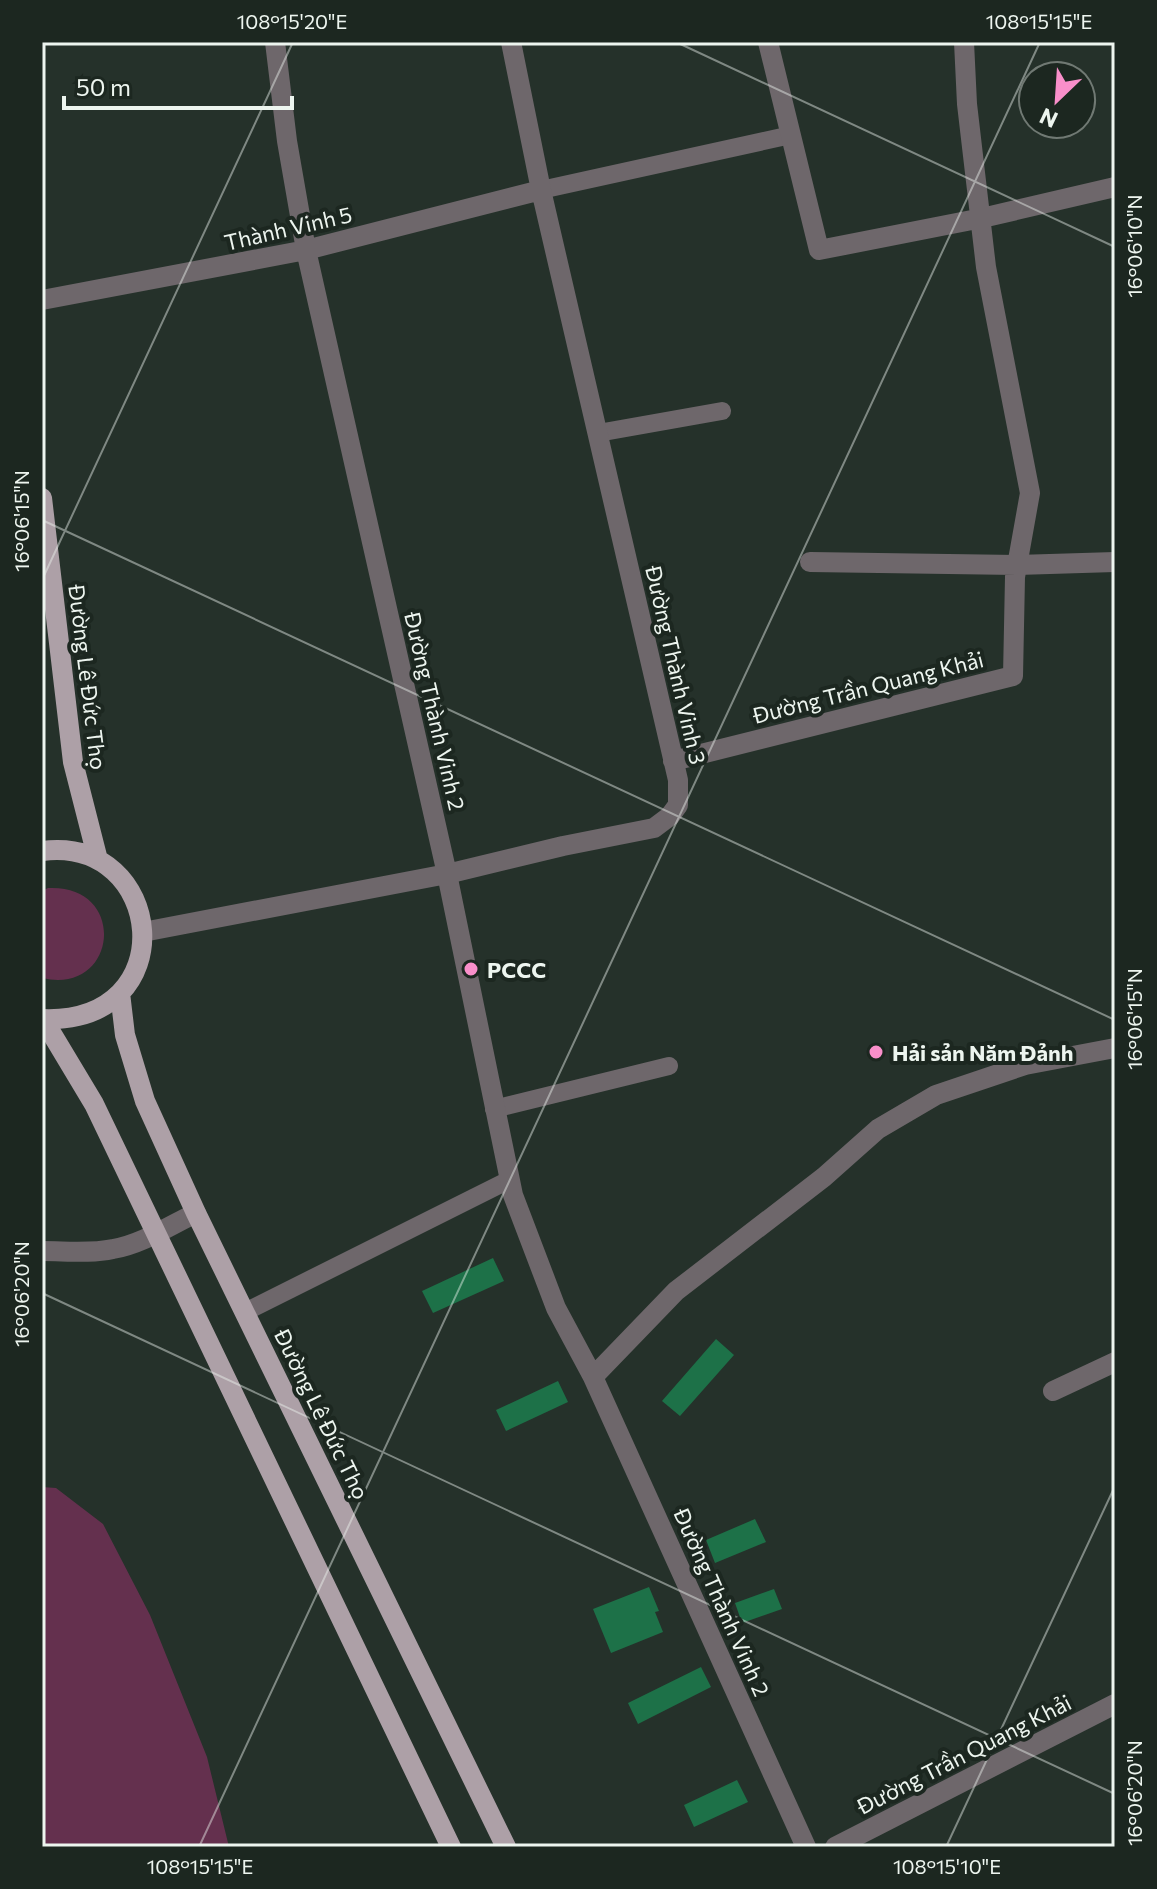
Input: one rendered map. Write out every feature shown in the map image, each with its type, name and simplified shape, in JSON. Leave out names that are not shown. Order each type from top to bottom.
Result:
[{"type":"main road","name":"Đường Lê Đức Thọ","points":[[42,498],[73,762],[98,860]]},
{"type":"main road","points":[[42,851],[72,851],[98,860],[116,873],[130,890],[139,910],[143,932],[141,954],[133,975],[120,993],[98,1011],[71,1019],[42,1019]]},
{"type":"main road","name":"Đường Lê Đức Thọ","points":[[120,993],[125,1035],[136,1078],[196,1213],[506,1847]]},
{"type":"main road","points":[[42,1019],[81,1079],[451,1847]]},
{"type":"street","name":"Đường Thành Vinh 2","points":[[275,42],[287,141],[306,250],[447,874],[509,1180],[556,1308],[593,1377],[806,1847]]},
{"type":"street","name":"Đường Thành Vinh 3","points":[[143,932],[447,874],[654,828],[670,816],[678,805],[678,780],[541,190],[511,42]]},
{"type":"street","points":[[768,42],[819,250],[982,218],[1115,187]]},
{"type":"street","name":"Đường Trần Quang Khải","points":[[673,761],[1013,676],[1017,565],[1030,493],[986,267],[967,104],[964,42]]},
{"type":"street","name":"Thành Vinh 5","points":[[42,300],[306,250],[541,190]]},
{"type":"street","points":[[810,562],[1017,565],[1115,562]]},
{"type":"street","points":[[593,1377],[676,1291],[824,1177],[878,1129],[936,1095],[1025,1065],[1115,1048]]},
{"type":"street","points":[[42,1251],[95,1252],[116,1249],[196,1213]]},
{"type":"street","points":[[1053,1391],[1115,1362]]},
{"type":"street","name":"Đường Trần Quang Khải","points":[[835,1847],[1115,1704]]},
{"type":"lane","points":[[541,190],[791,135]]},
{"type":"lane","points":[[598,433],[722,411]]},
{"type":"lane","points":[[494,1109],[669,1066]]},
{"type":"lane","points":[[245,1312],[509,1180]]},
{"type":"shaded area","points":[[48,888],[74,891],[92,903],[102,919],[104,938],[99,956],[86,971],[67,979],[42,978],[42,891]]},
{"type":"shaded area","points":[[42,1487],[56,1488],[103,1524],[150,1615],[207,1757],[229,1847],[42,1847]]},
{"type":"building","points":[[493,1258],[504,1281],[433,1313],[422,1291]]},
{"type":"building","points":[[716,1339],[734,1355],[680,1416],[662,1401]]},
{"type":"building","points":[[558,1381],[568,1402],[506,1431],[496,1410]]},
{"type":"building","points":[[755,1519],[766,1542],[715,1563],[706,1540]]},
{"type":"building","points":[[649,1587],[659,1611],[655,1612],[663,1632],[611,1653],[593,1609]]},
{"type":"building","points":[[774,1589],[782,1609],[742,1623],[735,1603]]},
{"type":"building","points":[[701,1667],[711,1687],[638,1724],[628,1703]]},
{"type":"building","points":[[737,1780],[748,1802],[694,1827],[684,1805]]},
{"type":"place","name":"PCCC","points":[[471,969]]},
{"type":"place","name":"Hải sản Năm Đảnh","points":[[876,1052]]}]
